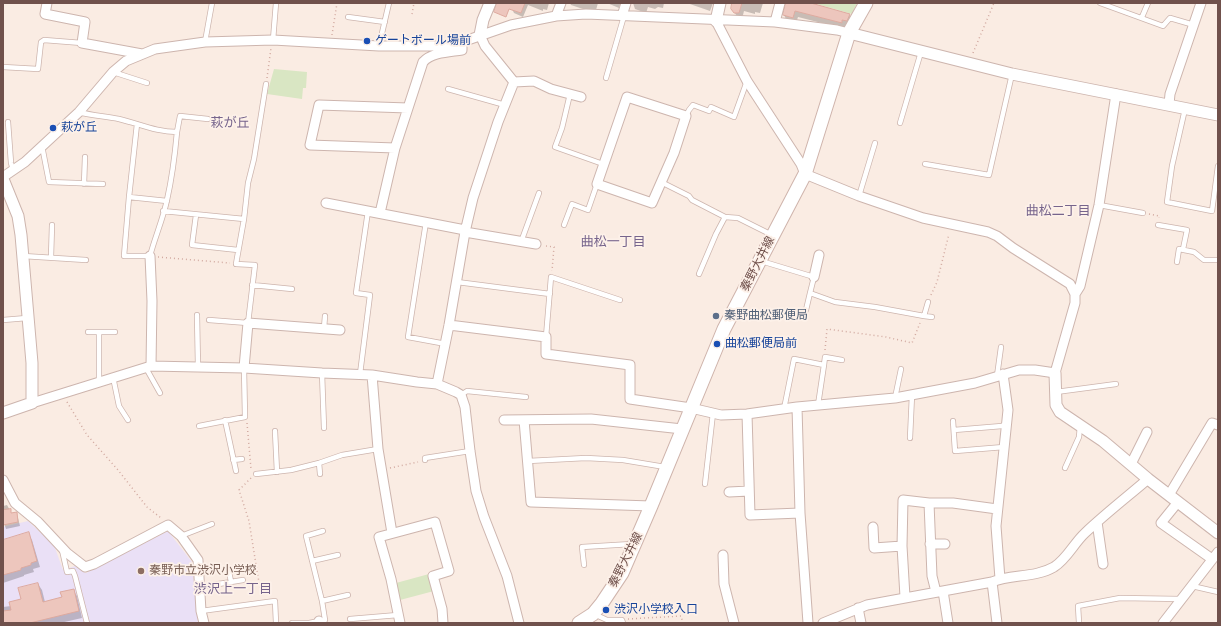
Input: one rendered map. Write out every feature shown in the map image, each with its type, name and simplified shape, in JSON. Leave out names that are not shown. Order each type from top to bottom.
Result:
[{"type":"main road","name":"秦野大井線","points":[[579,623],[593,614],[622,573],[652,506],[682,429],[724,329],[805,174],[850,33],[866,3]]},
{"type":"street","points":[[47,3],[45,14],[85,22],[82,43],[142,54]]},
{"type":"street","points":[[490,3],[480,35],[485,46],[514,82]]},
{"type":"street","points":[[556,16],[561,3]]},
{"type":"street","points":[[623,16],[626,3]]},
{"type":"street","points":[[720,3],[716,21],[748,81],[801,164],[805,174],[859,196],[923,218],[988,232],[997,236],[1013,248],[1070,284],[1076,294]]},
{"type":"street","points":[[775,22],[780,3]]},
{"type":"street","points":[[1169,104],[1170,94],[1201,3]]},
{"type":"street","points":[[32,403],[32,363],[18,216],[3,178],[26,162],[79,112],[113,72],[126,61],[155,49],[205,42],[331,43],[417,47],[439,46],[462,42],[511,25],[556,16],[586,14],[716,21],[775,22],[837,30],[1012,74],[1169,104],[1218,115]]},
{"type":"street","points":[[380,213],[395,148],[423,62],[432,56],[462,50],[462,42]]},
{"type":"street","points":[[514,82],[534,81],[581,98]]},
{"type":"street","points":[[436,384],[446,344],[465,231],[473,198],[498,122],[514,82]]},
{"type":"street","points":[[1116,94],[1099,205],[1080,286],[1076,294],[1076,303],[1055,374],[1056,405],[1060,412],[1103,441],[1148,479],[1218,533]]},
{"type":"street","points":[[627,97],[686,116],[674,153],[652,203],[597,184],[627,97]]},
{"type":"street","points":[[395,148],[310,145],[319,105],[408,108]]},
{"type":"street","points":[[326,203],[536,244]]},
{"type":"street","points":[[814,277],[818,255]]},
{"type":"street","points":[[148,367],[152,301],[150,256]]},
{"type":"street","points":[[244,368],[248,323],[340,330]]},
{"type":"street","points":[[449,325],[546,337],[546,354],[630,365],[630,399],[691,408],[721,415],[747,414],[797,407],[912,396],[976,383],[1019,370],[1035,370],[1055,374]]},
{"type":"street","points":[[3,413],[148,367],[244,368],[360,374],[436,384],[461,395],[465,407],[476,491],[484,517],[507,576],[519,623]]},
{"type":"street","points":[[372,375],[378,449],[392,533]]},
{"type":"street","points":[[998,623],[996,526],[1008,410],[1000,375]]},
{"type":"street","points":[[797,407],[800,513],[808,623]]},
{"type":"street","points":[[747,414],[750,514],[800,513]]},
{"type":"street","points":[[504,420],[590,419],[682,429]]},
{"type":"street","points":[[524,420],[530,502],[652,506]]},
{"type":"street","points":[[1169,495],[1212,423],[1218,425]]},
{"type":"street","points":[[1131,464],[1147,432]]},
{"type":"street","points":[[823,623],[867,605],[996,580],[1032,575],[1055,566],[1069,553],[1084,534],[1148,479]]},
{"type":"street","points":[[3,480],[15,503],[38,522],[67,553],[85,567],[94,564],[168,525],[181,536],[198,560],[201,611],[204,623]]},
{"type":"street","points":[[728,492],[749,491]]},
{"type":"street","points":[[905,597],[902,546],[903,500],[929,503],[953,503],[997,509]]},
{"type":"street","points":[[1163,623],[1215,556],[1161,523],[1178,502]]},
{"type":"street","points":[[929,503],[932,576],[939,591],[948,623]]},
{"type":"street","points":[[399,619],[379,537],[435,522],[449,571],[433,576],[442,609],[443,623]]},
{"type":"street","points":[[1097,522],[1103,564]]},
{"type":"street","points":[[873,527],[874,548],[902,546]]},
{"type":"street","points":[[930,544],[945,544]]},
{"type":"street","points":[[723,555],[724,584],[734,623]]},
{"type":"street","points":[[858,608],[862,623]]},
{"type":"lane","points":[[205,42],[212,3]]},
{"type":"lane","points":[[272,42],[276,3]]},
{"type":"lane","points":[[380,46],[389,3]]},
{"type":"lane","points":[[1100,3],[1142,17],[1163,26],[1170,18],[1194,25]]},
{"type":"lane","points":[[1142,17],[1148,3]]},
{"type":"lane","points":[[606,78],[623,16]]},
{"type":"lane","points":[[348,17],[385,22]]},
{"type":"lane","points":[[3,67],[38,69],[40,46],[41,42],[44,40],[82,43]]},
{"type":"lane","points":[[900,123],[921,52]]},
{"type":"lane","points":[[113,72],[148,83]]},
{"type":"lane","points":[[925,164],[989,176],[1012,74]]},
{"type":"lane","points":[[686,116],[693,105],[709,111],[711,106],[734,117],[748,81]]},
{"type":"lane","points":[[209,320],[248,323],[255,266],[236,264],[244,219],[248,183],[254,159],[266,84]]},
{"type":"lane","points":[[448,90],[505,104]]},
{"type":"lane","points":[[570,94],[562,128],[555,147],[603,164]]},
{"type":"lane","points":[[1186,108],[1172,166],[1167,202],[1212,211],[1218,166]]},
{"type":"lane","points":[[79,112],[91,115],[106,116],[164,132],[177,132]]},
{"type":"lane","points":[[137,124],[124,256],[150,256],[155,236],[160,229],[163,211],[167,201],[180,116],[208,119]]},
{"type":"lane","points":[[8,122],[11,163],[13,170]]},
{"type":"lane","points":[[859,196],[875,143]]},
{"type":"lane","points":[[42,146],[49,182],[104,184]]},
{"type":"lane","points":[[84,184],[85,157]]},
{"type":"lane","points":[[661,182],[725,217],[738,218],[772,236]]},
{"type":"lane","points":[[586,216],[597,184]]},
{"type":"lane","points":[[522,242],[539,193]]},
{"type":"lane","points":[[129,197],[167,201]]},
{"type":"lane","points":[[564,224],[572,204],[588,210]]},
{"type":"lane","points":[[1099,205],[1143,213]]},
{"type":"lane","points":[[163,211],[244,219]]},
{"type":"lane","points":[[360,374],[370,295],[356,293],[368,211]]},
{"type":"lane","points":[[196,215],[192,245],[238,250]]},
{"type":"lane","points":[[699,274],[725,217]]},
{"type":"lane","points":[[426,222],[408,337],[446,344]]},
{"type":"lane","points":[[51,258],[52,225]]},
{"type":"lane","points":[[1158,225],[1187,230],[1183,250]]},
{"type":"lane","points":[[1177,262],[1179,249],[1194,252],[1204,260],[1218,260]]},
{"type":"lane","points":[[23,256],[86,260]]},
{"type":"lane","points":[[760,260],[814,277],[806,310]]},
{"type":"lane","points":[[546,337],[551,277],[620,300]]},
{"type":"lane","points":[[457,282],[550,294]]},
{"type":"lane","points":[[252,285],[292,288]]},
{"type":"lane","points":[[810,293],[835,302],[932,317]]},
{"type":"lane","points":[[923,316],[928,302]]},
{"type":"lane","points":[[197,315],[198,367]]},
{"type":"lane","points":[[324,328],[325,316]]},
{"type":"lane","points":[[3,320],[28,318]]},
{"type":"lane","points":[[88,332],[114,332]]},
{"type":"lane","points":[[99,332],[99,382]]},
{"type":"lane","points":[[1000,375],[1001,347]]},
{"type":"lane","points":[[818,405],[825,357],[842,360]]},
{"type":"lane","points":[[787,358],[794,358],[824,365]]},
{"type":"lane","points":[[784,409],[794,358]]},
{"type":"lane","points":[[148,367],[160,394]]},
{"type":"lane","points":[[199,426],[245,417],[244,368]]},
{"type":"lane","points":[[895,398],[901,369]]},
{"type":"lane","points":[[322,373],[324,428]]},
{"type":"lane","points":[[113,377],[119,406],[128,420]]},
{"type":"lane","points":[[1098,378],[1099,386]]},
{"type":"lane","points":[[1055,392],[1116,384]]},
{"type":"lane","points":[[461,395],[467,391],[526,397]]},
{"type":"lane","points":[[910,438],[912,396]]},
{"type":"lane","points":[[705,484],[713,413]]},
{"type":"lane","points":[[225,420],[236,471]]},
{"type":"lane","points":[[953,421],[955,452],[1004,447]]},
{"type":"lane","points":[[954,430],[1002,426],[1007,423]]},
{"type":"lane","points":[[1065,468],[1079,437],[1080,426]]},
{"type":"lane","points":[[275,431],[277,472]]},
{"type":"lane","points":[[256,474],[292,470],[319,463],[342,454],[378,449]]},
{"type":"lane","points":[[425,460],[425,458],[470,451]]},
{"type":"lane","points":[[233,460],[242,458]]},
{"type":"lane","points":[[528,461],[586,458],[623,460],[667,467]]},
{"type":"lane","points":[[319,463],[320,474]]},
{"type":"lane","points":[[181,536],[212,524]]},
{"type":"lane","points":[[292,623],[309,623],[325,620],[322,601],[306,536],[323,531]]},
{"type":"lane","points":[[584,565],[582,547],[635,544]]},
{"type":"lane","points":[[62,547],[67,572],[73,570],[75,576],[87,623]]},
{"type":"lane","points":[[312,561],[338,555]]},
{"type":"lane","points":[[229,571],[231,582]]},
{"type":"lane","points":[[200,587],[243,580]]},
{"type":"lane","points":[[1192,586],[1218,592]]},
{"type":"lane","points":[[322,601],[348,595]]},
{"type":"lane","points":[[1079,623],[1078,606],[1120,598],[1181,599]]},
{"type":"lane","points":[[201,611],[275,601],[276,623]]},
{"type":"lane","points":[[593,614],[607,620],[623,621]]},
{"type":"lane","points":[[350,619],[399,619]]},
{"type":"path","points":[[331,43],[337,3]]},
{"type":"path","points":[[412,14],[414,3]]},
{"type":"path","points":[[970,64],[980,34],[994,3]]},
{"type":"path","points":[[266,84],[272,42]]},
{"type":"path","points":[[1143,213],[1159,216],[1158,225]]},
{"type":"path","points":[[928,302],[937,282],[951,224]]},
{"type":"path","points":[[536,244],[554,247],[551,277]]},
{"type":"path","points":[[150,256],[236,264]]},
{"type":"path","points":[[825,357],[824,354],[827,329],[886,337],[912,343],[923,316]]},
{"type":"path","points":[[62,394],[86,435],[118,470],[147,507],[168,525]]},
{"type":"path","points":[[381,470],[425,460]]},
{"type":"path","points":[[239,490],[249,521],[258,577],[264,602]]},
{"type":"path","points":[[623,621],[681,616],[683,623]]},
{"type":"shaded area","name":"秦野市立渋沢小学校","points":[[28,521],[54,545],[63,570],[75,566],[86,573],[168,531],[192,562],[198,623],[3,623],[3,527]]},
{"type":"green space","points":[[813,3],[857,3],[852,14]]},
{"type":"green space","points":[[274,69],[307,72],[306,88],[303,88],[302,99],[267,94]]},
{"type":"green space","points":[[429,574],[434,591],[400,600],[396,583]]},
{"type":"building","points":[[497,3],[525,3],[521,13],[509,9],[506,17],[494,12]]},
{"type":"building","points":[[732,3],[742,3],[739,13],[734,13],[731,9]]},
{"type":"building","points":[[786,3],[811,3],[850,14],[847,21],[842,20],[842,23],[795,11],[793,18],[783,15]]},
{"type":"building","points":[[11,509],[11,513],[17,512],[18,522],[3,525],[3,510]]},
{"type":"building","points":[[29,532],[37,561],[31,563],[31,565],[21,568],[21,570],[3,575],[3,540]]},
{"type":"building","points":[[38,583],[43,602],[62,597],[60,592],[74,589],[79,611],[30,623],[3,623],[3,611],[11,610],[9,602],[21,599],[18,588]]},
{"type":"place","name":"ゲートボール場前","points":[[367,41]]},
{"type":"place","name":"萩が丘","points":[[53,128]]},
{"type":"place","name":"秦野曲松郵便局","points":[[716,316]]},
{"type":"place","name":"曲松郵便局前","points":[[717,344]]},
{"type":"place","name":"秦野市立渋沢小学校","points":[[141,571]]},
{"type":"place","name":"渋沢小学校入口","points":[[606,610]]},
{"type":"district","name":"萩が丘","points":[[230,124]]},
{"type":"district","name":"曲松二丁目","points":[[1058,212]]},
{"type":"district","name":"曲松一丁目","points":[[613,243]]},
{"type":"district","name":"渋沢上一丁目","points":[[233,590]]}]
